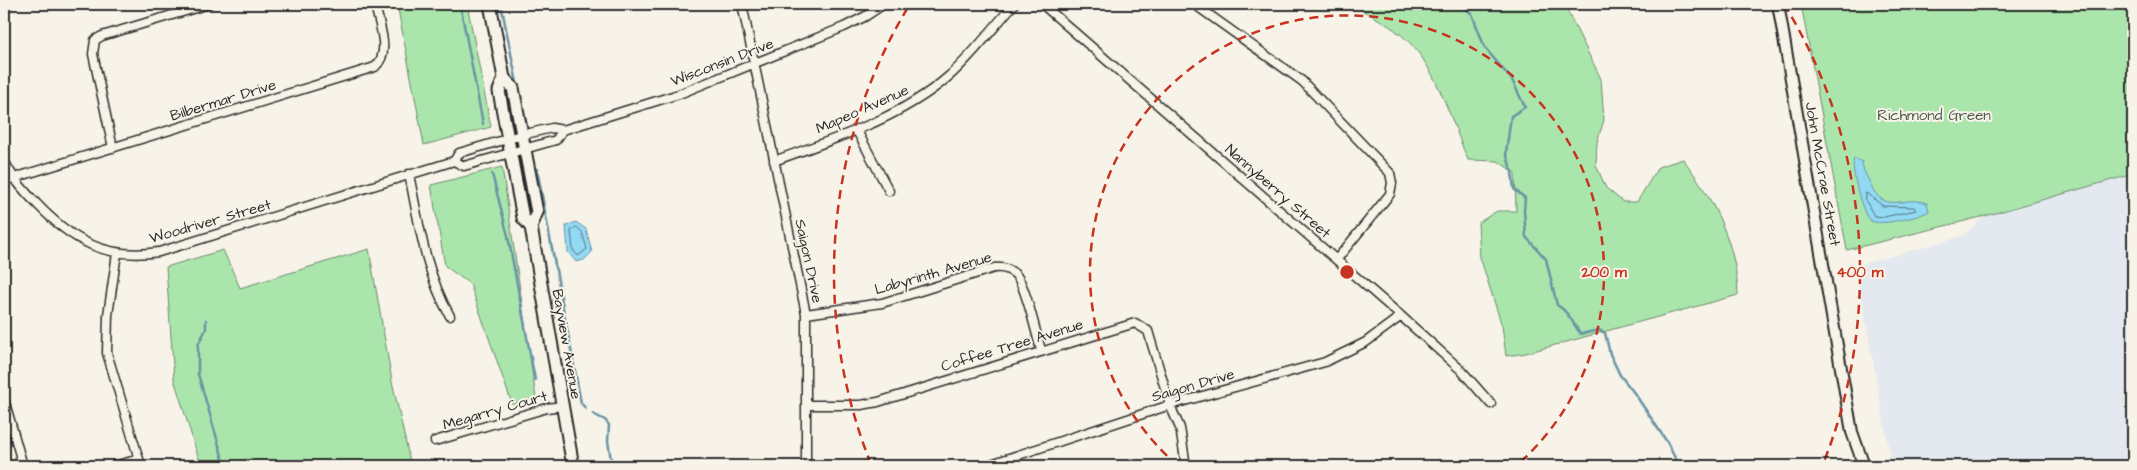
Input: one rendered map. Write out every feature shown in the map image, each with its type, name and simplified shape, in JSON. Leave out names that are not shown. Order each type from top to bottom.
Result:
[{"type":"main road","name":"Bayview Avenue","points":[[490,4],[504,78],[513,88],[536,212],[531,227],[573,466]]},
{"type":"main road","name":"Bayview Avenue","points":[[504,78],[499,91],[522,218],[531,227]]},
{"type":"street","points":[[113,148],[93,54],[95,40],[102,36],[209,4]]},
{"type":"street","name":"Bilbermar Drive","points":[[4,181],[375,67],[379,64],[384,52],[375,4]]},
{"type":"street","name":"Saigon Drive","points":[[742,4],[806,314],[806,466]]},
{"type":"street","name":"Wisconsin Drive","points":[[521,135],[552,128],[563,130],[659,101],[755,64],[850,24],[884,4]]},
{"type":"street","name":"Mapeo Avenue","points":[[774,161],[914,103],[949,76],[1014,4]]},
{"type":"street","name":"Nannyberry Street","points":[[1042,4],[1401,316],[1461,370],[1491,404]]},
{"type":"street","points":[[1194,4],[1302,81],[1390,173],[1392,183],[1390,194],[1337,259]]},
{"type":"street","name":"John McCrae Street","points":[[1778,4],[1852,432],[1864,466]]},
{"type":"street","points":[[856,128],[889,191]]},
{"type":"street","name":"Wisconsin Drive","points":[[511,152],[556,140],[563,130]]},
{"type":"street","name":"Woodriver Street","points":[[4,160],[14,178],[47,214],[72,236],[96,248],[117,253],[137,254],[159,252],[454,161],[459,154],[521,135]]},
{"type":"street","name":"Woodriver Street","points":[[454,161],[464,166],[511,152]]},
{"type":"street","points":[[409,174],[429,267],[437,293],[450,316]]},
{"type":"street","points":[[114,466],[140,462],[107,353],[108,314],[117,253]]},
{"type":"street","name":"Labyrinth Avenue","points":[[806,314],[882,303],[994,268],[1002,268],[1013,272],[1020,282],[1041,350]]},
{"type":"street","name":"Saigon Drive","points":[[985,466],[1170,405],[1325,362],[1366,342],[1401,316]]},
{"type":"street","name":"Coffee Tree Avenue","points":[[807,404],[852,405],[878,402],[1041,350],[1135,323],[1148,331],[1170,405],[1180,428],[1186,466]]},
{"type":"street","points":[[4,399],[23,466]]},
{"type":"street","name":"Megarry Court","points":[[435,441],[548,408],[562,406]]},
{"type":"shaded area","points":[[2133,174],[2133,466],[1892,466],[1856,266],[1963,236],[1985,216]]},
{"type":"green space","points":[[397,4],[467,4],[491,127],[424,145]]},
{"type":"green space","points":[[1350,4],[1564,4],[1601,79],[1604,120],[1597,142],[1596,165],[1606,188],[1623,202],[1637,202],[1658,167],[1683,159],[1713,206],[1728,240],[1737,276],[1738,295],[1526,353],[1506,356],[1502,326],[1480,257],[1478,223],[1497,211],[1516,211],[1515,173],[1498,161],[1468,160],[1436,81],[1418,53],[1395,30]]},
{"type":"green space","name":"Richmond Green","points":[[1801,4],[2133,4],[2133,174],[1985,216],[1847,250]]},
{"type":"green space","points":[[502,167],[536,398],[512,404],[470,284],[445,266],[431,185]]},
{"type":"green space","points":[[369,249],[392,381],[411,466],[201,466],[174,379],[166,267],[223,250],[240,288]]},
{"type":"water","points":[[1854,158],[1862,162],[1870,183],[1882,199],[1888,202],[1919,201],[1927,203],[1929,211],[1901,220],[1871,221],[1864,211],[1858,191],[1853,163]]},
{"type":"water","points":[[576,222],[586,229],[592,252],[584,260],[576,262],[568,252],[566,226]]},
{"type":"waterway","points":[[460,4],[483,124]]},
{"type":"waterway","points":[[501,4],[518,88]]},
{"type":"waterway","points":[[1460,4],[1472,14],[1485,48],[1512,80],[1525,107],[1511,116],[1506,153],[1512,172],[1514,189],[1525,198],[1526,237],[1546,259],[1557,305],[1567,314],[1581,334],[1599,330],[1605,333],[1610,354],[1620,375],[1667,442],[1679,466]]},
{"type":"waterway","points":[[537,169],[581,403],[586,409]]},
{"type":"waterway","points":[[492,174],[508,236],[535,380]]},
{"type":"waterway","points":[[206,320],[206,329],[198,345],[198,374],[225,466]]},
{"type":"waterway","points":[[593,414],[605,420],[609,425],[608,441],[612,466]]}]
